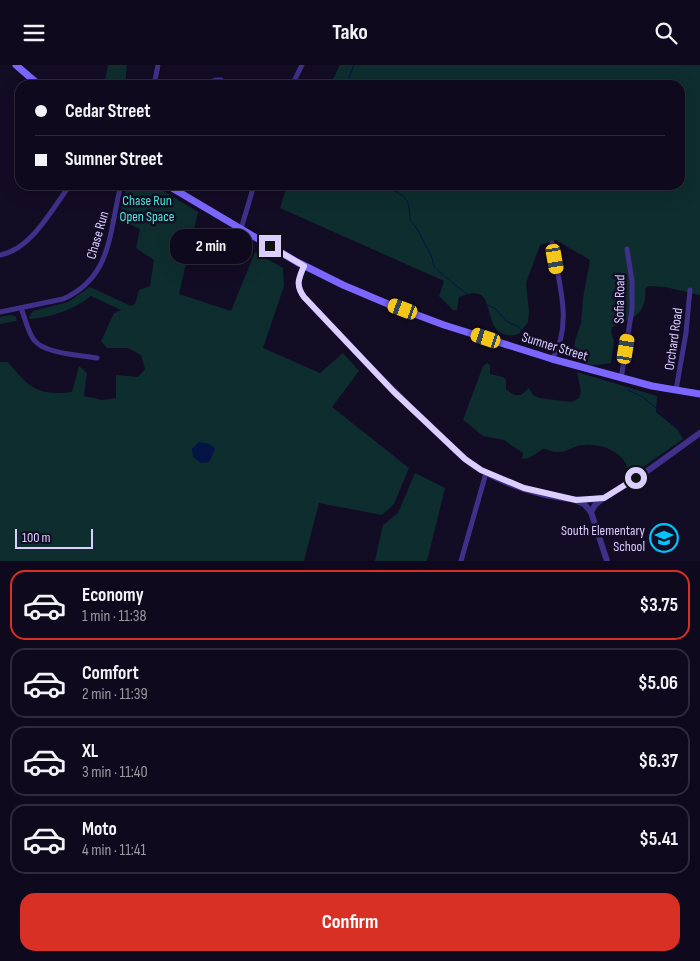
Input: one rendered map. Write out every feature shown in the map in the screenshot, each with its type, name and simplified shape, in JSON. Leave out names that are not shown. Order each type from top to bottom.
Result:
[{"type":"main road","points":[[16,65],[33,80]]},
{"type":"main road","name":"Sumner Street","points":[[183,190],[241,229],[304,266],[360,292],[424,318],[621,379],[700,394]]},
{"type":"street","points":[[155,80],[158,65]]},
{"type":"street","points":[[294,80],[302,65]]},
{"type":"street","points":[[0,255],[18,249],[32,236],[66,190]]},
{"type":"street","name":"Chase Run","points":[[0,311],[54,302],[72,295],[81,289],[95,274],[107,251],[120,190]]},
{"type":"street","points":[[241,229],[253,190]]},
{"type":"street","points":[[552,243],[564,318],[559,345],[552,359]]},
{"type":"street","name":"Sofia Road","points":[[621,379],[631,319],[632,281],[628,249]]},
{"type":"street","points":[[304,266],[298,282],[304,297],[393,391],[465,459],[486,473],[524,488],[576,500],[584,504],[591,512],[606,561]]},
{"type":"street","name":"Orchard Road","points":[[676,390],[686,333],[690,290]]},
{"type":"street","points":[[21,308],[33,338],[38,344],[46,349],[97,358]]},
{"type":"street","points":[[591,512],[595,505],[604,498],[646,472],[700,433]]},
{"type":"street","points":[[461,561],[486,473]]},
{"type":"street","points":[[576,500],[604,498]]},
{"type":"green space","points":[[108,65],[127,65],[126,80],[105,80]]},
{"type":"green space","points":[[340,65],[700,65],[700,295],[665,287],[649,286],[645,289],[645,302],[641,310],[630,319],[612,327],[611,332],[614,341],[611,363],[589,365],[582,361],[574,351],[581,323],[583,298],[590,260],[556,240],[540,245],[526,283],[529,311],[528,322],[519,334],[508,335],[500,332],[495,327],[487,304],[479,294],[459,297],[457,310],[453,310],[439,296],[444,281],[280,208],[285,190],[685,190],[685,80],[332,80]]},
{"type":"green space","name":"Chase Run Open Space","points":[[126,190],[162,190],[198,212],[179,294],[231,311],[255,252],[283,268],[284,286],[263,348],[320,373],[343,353],[359,371],[332,407],[409,468],[394,504],[382,515],[319,503],[304,561],[0,561],[0,362],[8,362],[29,384],[42,391],[51,393],[72,392],[79,366],[87,373],[84,396],[102,400],[116,398],[116,375],[138,377],[145,369],[141,355],[128,348],[107,348],[101,341],[114,313],[121,310],[91,296],[77,305],[54,315],[30,319],[29,317],[33,311],[68,302],[90,287],[131,306],[135,304],[139,290],[150,286],[154,260],[136,248],[140,229],[119,219]]},
{"type":"green space","points":[[11,315],[16,317],[17,321],[0,324],[0,317]]},
{"type":"green space","points":[[487,363],[490,365],[490,374],[503,377],[506,380],[506,389],[514,395],[521,395],[529,388],[533,395],[539,398],[572,402],[579,398],[581,391],[577,372],[657,396],[656,412],[678,430],[683,439],[629,477],[625,462],[620,456],[607,448],[599,446],[581,445],[556,452],[543,449],[529,458],[522,459],[523,453],[504,440],[483,436],[463,420],[483,366]]},
{"type":"green space","points":[[415,473],[445,488],[427,561],[375,561],[383,525],[398,513]]},
{"type":"shaded area","points":[[199,442],[210,444],[215,449],[209,462],[201,463],[193,457],[192,449]]},
{"type":"waterway","points":[[348,80],[354,65]]},
{"type":"waterway","points":[[394,190],[406,200],[410,219],[429,250],[434,266],[455,285],[479,302]]},
{"type":"waterway","points":[[486,304],[496,309],[506,321],[519,327],[534,345]]},
{"type":"waterway","points":[[628,390],[643,397],[686,434]]},
{"type":"waterway","points":[[693,447],[700,455]]},
{"type":"place","name":"South Elementary School","points":[[664,538]]},
{"type":"route","points":[[270,246],[304,266],[299,277],[298,287],[304,297],[393,391],[465,459],[481,470],[496,478],[524,488],[576,500],[604,498],[636,478]]}]
